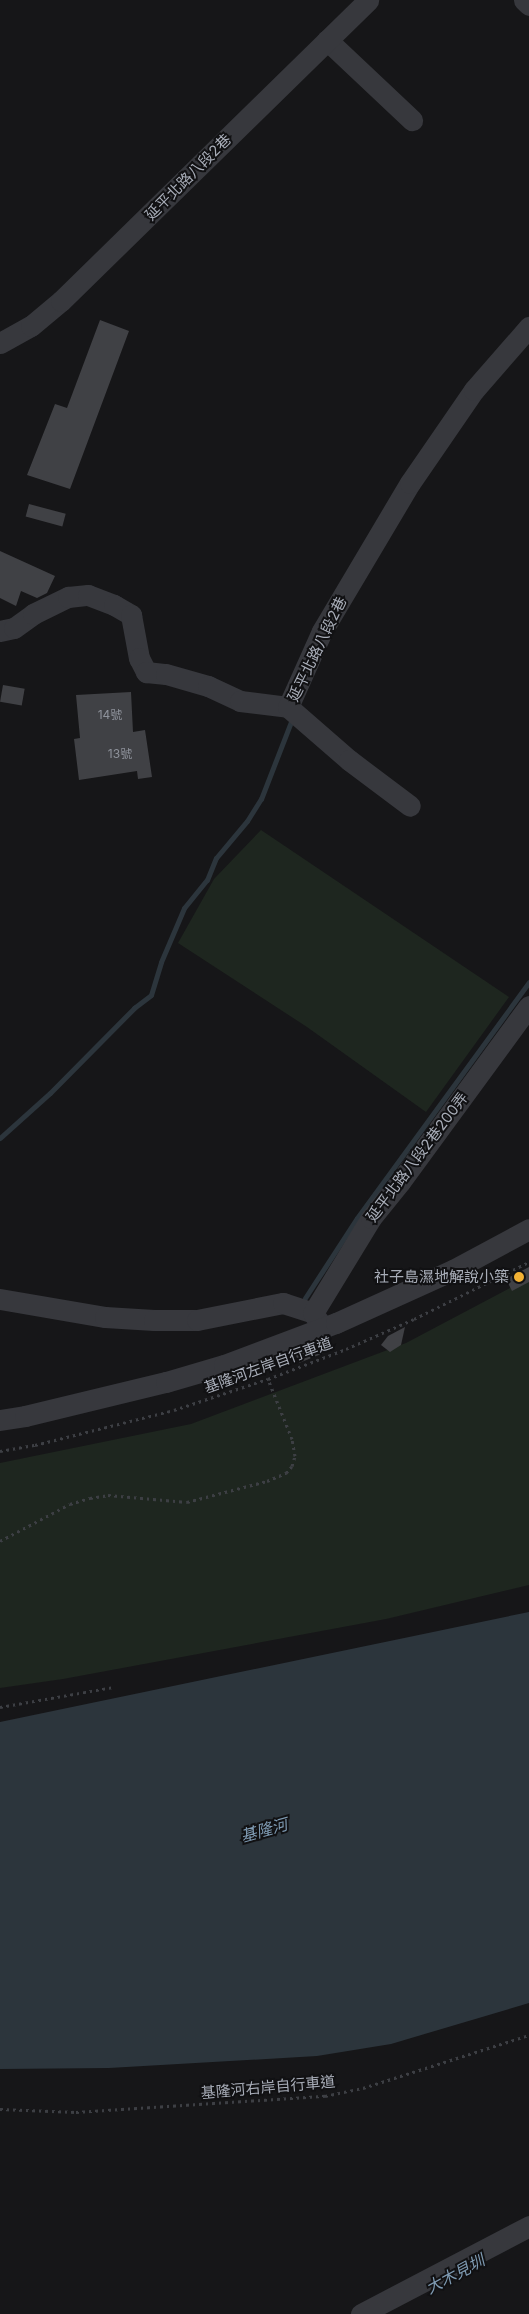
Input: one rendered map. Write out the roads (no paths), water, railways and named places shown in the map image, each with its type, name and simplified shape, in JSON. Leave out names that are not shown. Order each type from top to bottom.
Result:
[{"type":"street","name":"延平北路八段2巷","points":[[0,343],[30,326],[61,301],[368,0]]},
{"type":"street","points":[[524,0],[529,5]]},
{"type":"street","points":[[327,40],[412,120]]},
{"type":"street","name":"延平北路八段2巷","points":[[0,631],[14,628],[33,614],[68,597],[88,595],[114,604],[131,615],[139,658],[146,672],[166,674],[208,686],[240,701],[288,707],[322,631],[387,520],[474,390],[529,327]]},
{"type":"street","points":[[288,707],[348,760],[410,806]]},
{"type":"street","name":"延平北路八段2巷200弄","points":[[318,1320],[371,1218],[529,1006]]},
{"type":"street","points":[[0,1420],[25,1416],[216,1368],[318,1320],[453,1270],[529,1229]]},
{"type":"street","points":[[0,1299],[105,1317],[154,1320],[197,1320],[283,1303],[318,1320]]},
{"type":"street","points":[[361,2314],[529,2226]]},
{"type":"water","name":"基隆河","points":[[529,1612],[529,2003],[391,2044],[317,2056],[109,2068],[0,2069],[0,1722]]},
{"type":"waterway","points":[[0,1138],[50,1093],[134,1008],[151,995],[161,962],[184,908],[207,880],[216,858],[247,821],[261,799],[292,719]]},
{"type":"waterway","points":[[305,1298],[357,1218],[529,982]]},
{"type":"place","name":"社子島濕地解說小築","points":[[519,1277]]},
{"type":"water label","name":"大木見圳","points":[[455,2274]]}]
